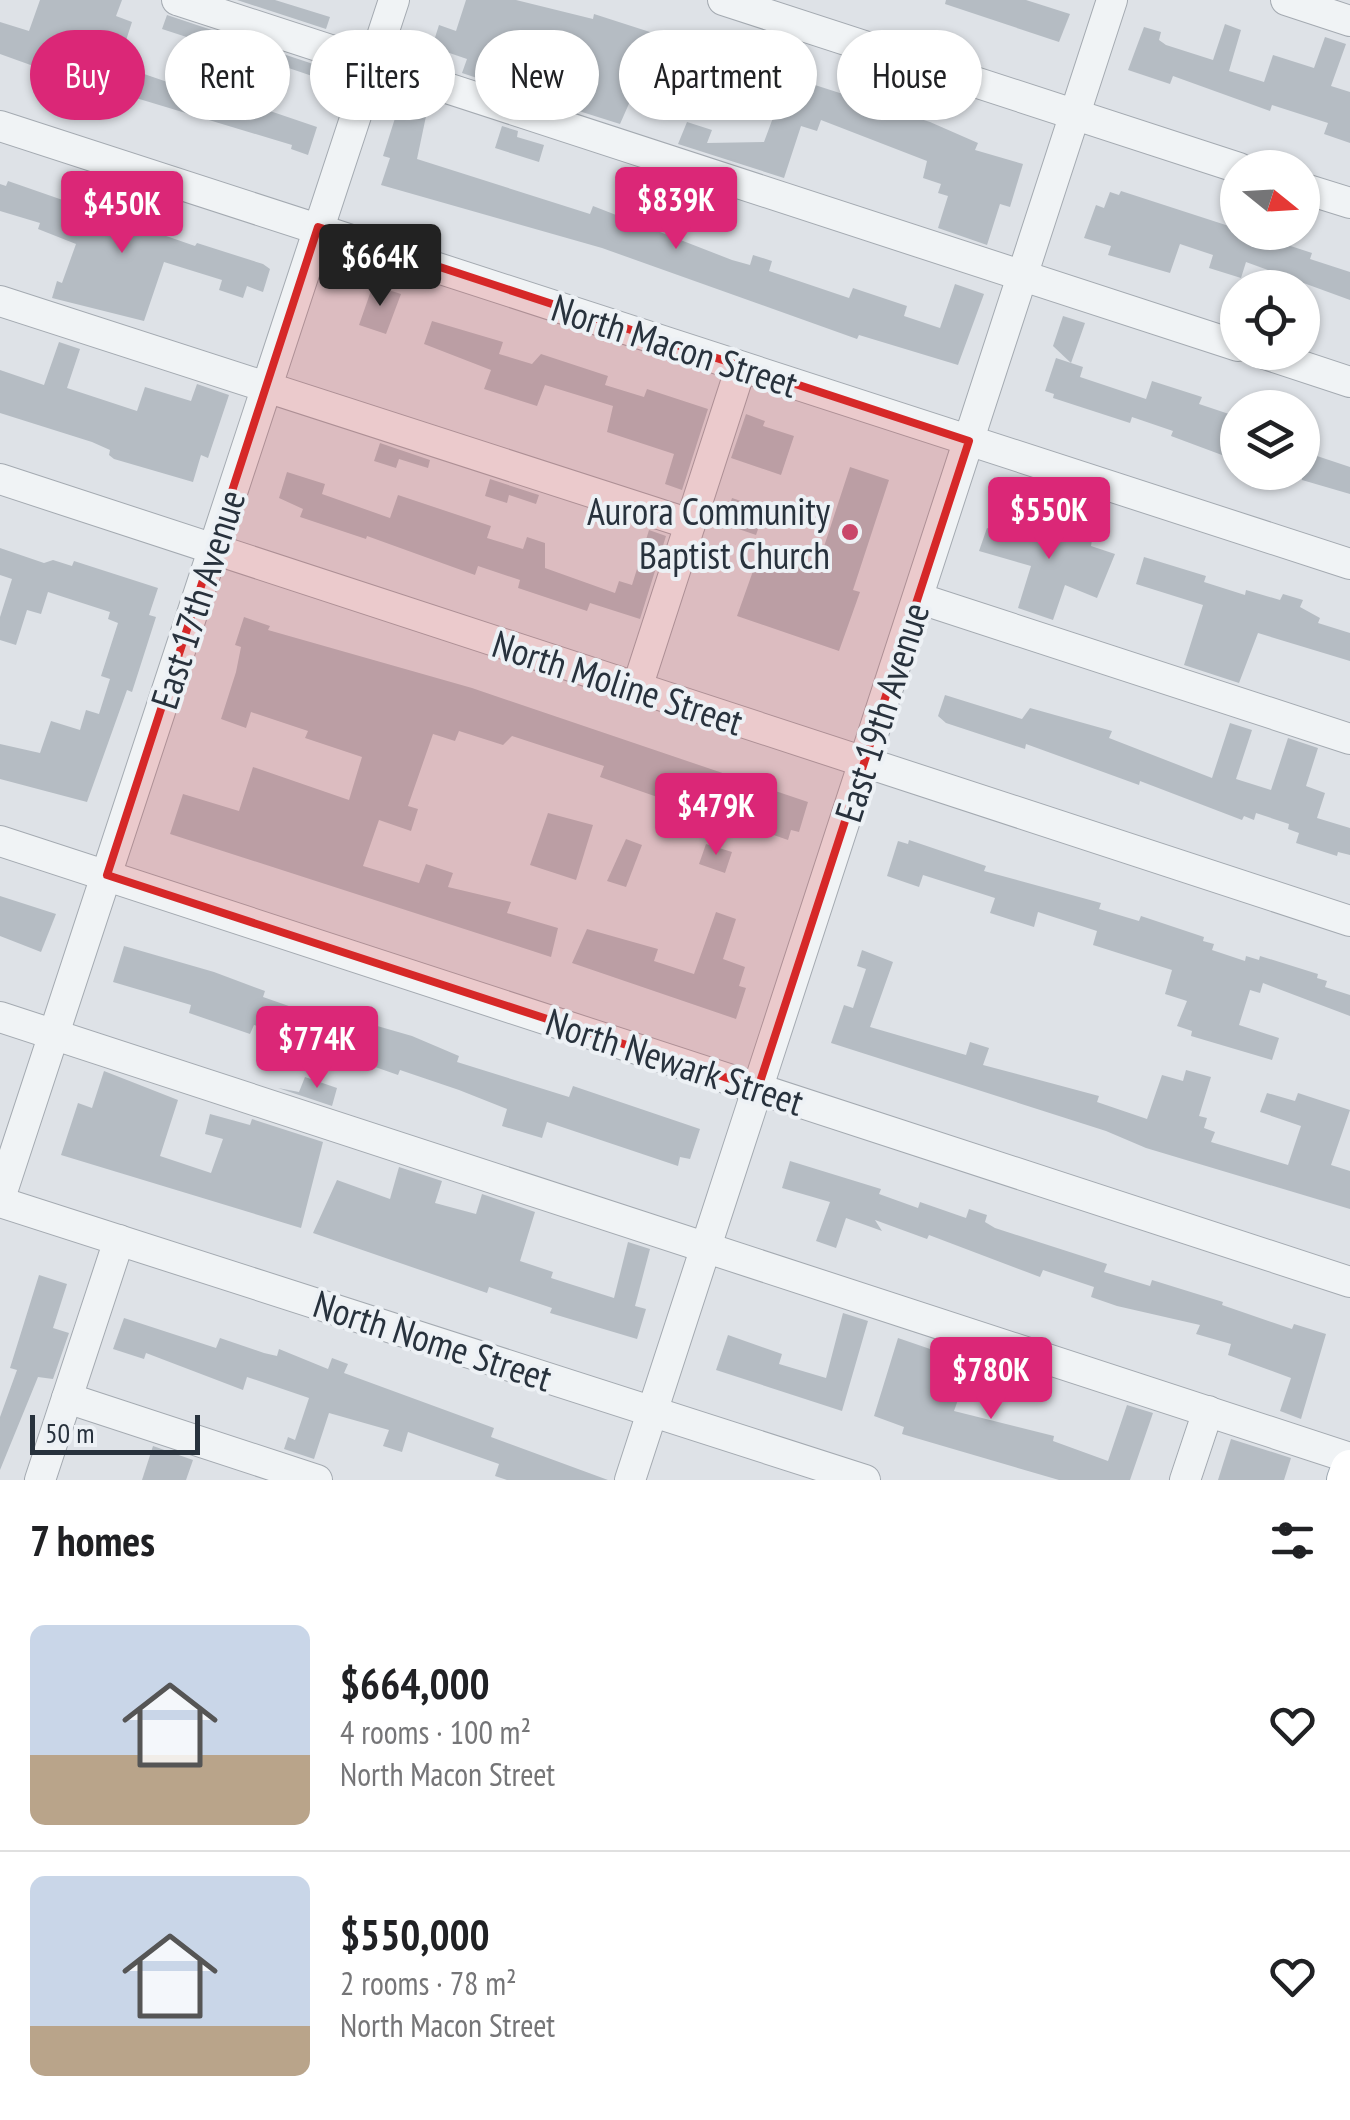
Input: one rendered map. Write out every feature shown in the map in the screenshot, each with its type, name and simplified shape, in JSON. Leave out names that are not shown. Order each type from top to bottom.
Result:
[{"type":"main road","points":[[1346,1480],[1350,1469]]},
{"type":"street","points":[[178,0],[310,43]]},
{"type":"street","name":"East 17th Avenue","points":[[384,30],[394,0]]},
{"type":"street","points":[[723,0],[1220,162]]},
{"type":"street","name":"East 19th Avenue","points":[[630,1480],[1112,0]]},
{"type":"street","points":[[1286,0],[1350,21]]},
{"type":"street","points":[[455,90],[1220,340]]},
{"type":"street","name":"East 17th Avenue","points":[[0,1200],[354,120]]},
{"type":"street","name":"North Macon Street","points":[[0,126],[1350,564]]},
{"type":"street","points":[[1320,194],[1350,203]]},
{"type":"street","points":[[0,301],[690,524]]},
{"type":"street","points":[[637,688],[741,367]]},
{"type":"street","points":[[1314,370],[1350,382]]},
{"type":"street","name":"North Moline Street","points":[[0,479],[1350,921]]},
{"type":"street","points":[[918,598],[1350,739]]},
{"type":"street","name":"North Newark Street","points":[[0,842],[1350,1282]]},
{"type":"street","points":[[0,1017],[1350,1458]]},
{"type":"street","name":"North Nome Street","points":[[0,1200],[865,1480]]},
{"type":"street","points":[[40,1480],[119,1240]]},
{"type":"street","points":[[67,1398],[317,1480]]},
{"type":"street","points":[[1184,1480],[1208,1411]]},
{"type":"highlighted area","points":[[318,227],[969,441],[758,1088],[107,875]]},
{"type":"building","points":[[40,0],[122,0],[116,16],[132,22],[129,30],[30,30],[30,65],[0,54],[0,22],[29,31]]},
{"type":"building","points":[[237,0],[275,0],[330,17],[326,29]]},
{"type":"building","points":[[466,0],[516,0],[593,19],[594,14],[644,30],[619,30],[620,124],[599,117],[599,30],[475,30],[475,77],[462,73],[467,59],[455,55],[456,31]]},
{"type":"building","points":[[946,0],[1026,0],[1070,14],[1059,42],[945,4]]},
{"type":"building","points":[[167,15],[212,30],[162,29]]},
{"type":"building","points":[[1225,24],[1241,30],[1229,71],[1264,82],[1273,55],[1314,68],[1325,37],[1346,44],[1331,86],[1350,92],[1350,143],[1324,134],[1328,123],[1272,105],[1270,111],[1173,76],[1170,84],[1128,70],[1144,27],[1161,32],[1159,40],[1166,45],[1213,60]]},
{"type":"building","points":[[290,56],[310,63],[310,75],[290,68]]},
{"type":"building","points":[[145,74],[165,81],[165,107],[145,101]]},
{"type":"building","points":[[817,86],[837,92],[837,120],[924,120],[978,143],[975,150],[1023,164],[1010,207],[1000,204],[987,245],[938,228],[948,196],[938,193],[941,184],[923,178],[927,161],[821,120],[817,131],[801,126],[784,178],[678,144],[687,122],[712,130],[707,143],[764,142],[772,120],[817,120]]},
{"type":"building","points":[[290,118],[317,127],[308,155],[291,149],[292,145],[209,120]]},
{"type":"building","points":[[394,120],[425,120],[417,159],[590,214],[593,206],[732,260],[750,265],[753,255],[772,261],[769,271],[849,298],[853,288],[907,306],[904,316],[940,328],[955,284],[984,294],[958,365],[859,335],[857,339],[602,248],[381,185],[390,158],[383,156]]},
{"type":"building","points":[[502,126],[518,131],[517,137],[544,145],[539,162],[495,148]]},
{"type":"building","points":[[8,181],[195,246],[197,243],[263,264],[270,269],[263,292],[247,286],[243,298],[219,290],[222,280],[164,262],[144,321],[52,298],[57,281],[62,283],[76,244],[38,229],[40,223],[0,211],[0,184],[6,186]]},
{"type":"building","points":[[1121,191],[1220,223],[1220,250],[1312,253],[1310,259],[1350,272],[1350,300],[1320,289],[1320,270],[1268,270],[1246,262],[1244,270],[1220,271],[1209,268],[1213,255],[1180,244],[1170,273],[1108,255],[1111,246],[1084,238],[1096,205],[1104,208],[1110,192],[1119,195]]},
{"type":"building","points":[[373,285],[401,294],[386,334],[359,325]]},
{"type":"building","points":[[1063,316],[1085,323],[1071,363],[1053,346]]},
{"type":"building","points":[[432,321],[503,342],[499,354],[532,364],[541,354],[608,376],[605,385],[644,397],[647,389],[708,409],[682,490],[665,484],[674,454],[607,432],[613,406],[545,385],[537,406],[484,389],[491,370],[424,344]]},
{"type":"building","points":[[59,342],[80,349],[67,388],[137,411],[145,387],[191,401],[197,384],[229,395],[208,458],[201,455],[193,482],[114,459],[110,450],[92,442],[0,413],[0,370],[44,385]]},
{"type":"building","points":[[1056,358],[1083,367],[1080,377],[1146,399],[1152,381],[1202,397],[1199,404],[1220,411],[1220,454],[1171,436],[1173,431],[1132,417],[1130,423],[1053,398],[1054,394],[1045,391]]},
{"type":"building","points":[[746,414],[765,421],[763,426],[794,436],[781,475],[731,458]]},
{"type":"building","points":[[380,443],[430,460],[428,468],[399,459],[396,468],[374,461]]},
{"type":"building","points":[[1320,457],[1350,467],[1350,494],[1320,485]]},
{"type":"building","points":[[850,467],[889,480],[853,590],[860,592],[839,651],[737,616],[758,557],[797,570],[800,562],[817,568]]},
{"type":"building","points":[[287,472],[325,484],[322,494],[390,518],[398,495],[491,526],[487,538],[523,549],[527,537],[545,543],[545,568],[615,593],[619,581],[632,585],[649,530],[666,536],[640,619],[590,603],[587,611],[518,588],[520,580],[478,566],[475,575],[367,536],[366,539],[300,517],[303,509],[279,498]]},
{"type":"building","points":[[490,479],[539,495],[536,504],[509,495],[507,503],[485,496]]},
{"type":"building","points":[[732,498],[765,509],[756,535],[724,524]]},
{"type":"building","points":[[1007,513],[1092,540],[1091,546],[1115,554],[1097,598],[1065,585],[1053,620],[1018,608],[1031,566],[979,551],[987,528],[999,532]]},
{"type":"building","points":[[0,548],[44,563],[53,560],[72,566],[74,561],[158,588],[149,615],[156,617],[132,692],[127,690],[87,802],[0,779],[0,744],[40,753],[51,721],[80,730],[86,710],[99,714],[110,679],[101,676],[118,623],[108,619],[110,612],[48,592],[41,614],[27,610],[16,645],[0,640],[0,617],[12,579],[0,575]]},
{"type":"building","points":[[1144,557],[1206,576],[1204,582],[1245,595],[1246,590],[1280,600],[1283,594],[1303,600],[1300,607],[1320,618],[1318,623],[1350,633],[1350,661],[1258,633],[1239,683],[1184,665],[1203,605],[1136,584]]},
{"type":"building","points":[[244,617],[270,626],[268,630],[472,688],[808,802],[799,832],[791,830],[788,840],[762,831],[766,819],[708,800],[704,812],[663,799],[600,777],[604,766],[512,736],[503,745],[459,731],[455,741],[433,734],[408,806],[418,809],[411,831],[379,820],[363,866],[419,883],[426,864],[453,873],[448,887],[511,902],[507,913],[558,928],[551,957],[170,834],[183,794],[239,811],[253,767],[349,800],[362,757],[305,738],[308,731],[251,712],[246,728],[221,719],[236,672],[241,647],[235,645]]},
{"type":"building","points":[[945,695],[1022,719],[1030,708],[1112,731],[1109,738],[1212,778],[1230,723],[1252,730],[1236,779],[1271,790],[1288,738],[1318,748],[1306,786],[1325,793],[1317,818],[1350,828],[1350,855],[1338,852],[1337,856],[1296,843],[1299,833],[1288,829],[1289,824],[1256,813],[1254,820],[1244,816],[1242,820],[1140,781],[1139,785],[1026,744],[1025,749],[946,723],[938,716]]},
{"type":"building","points":[[548,813],[593,825],[576,880],[530,865]]},
{"type":"building","points":[[626,839],[642,845],[626,887],[607,881]]},
{"type":"building","points":[[909,840],[986,866],[984,871],[1101,903],[1099,909],[1139,921],[1141,916],[1204,937],[1203,941],[1214,944],[1212,950],[1245,961],[1246,956],[1259,960],[1260,956],[1318,974],[1317,978],[1327,981],[1325,987],[1350,995],[1350,1016],[1263,983],[1260,993],[1250,990],[1239,1025],[1279,1038],[1272,1060],[1191,1036],[1192,1031],[1177,1026],[1187,1001],[1165,994],[1172,970],[1093,945],[1097,931],[1038,912],[1034,927],[990,913],[995,898],[923,875],[919,887],[887,876],[898,841],[908,844]]},
{"type":"building","points":[[706,844],[732,852],[725,873],[699,864]]},
{"type":"building","points":[[0,896],[56,914],[41,952],[0,936]]},
{"type":"building","points":[[716,912],[736,919],[723,959],[745,967],[739,986],[746,988],[736,1019],[572,963],[587,929],[658,949],[654,961],[694,974]]},
{"type":"building","points":[[124,946],[214,972],[265,991],[263,997],[337,1022],[339,1015],[412,1036],[459,1056],[457,1062],[569,1097],[573,1086],[700,1129],[690,1159],[680,1157],[678,1166],[547,1122],[542,1138],[502,1126],[507,1109],[459,1090],[400,1070],[398,1075],[358,1061],[360,1057],[254,1025],[250,1034],[189,1013],[191,1005],[113,982]]},
{"type":"building","points":[[862,950],[893,962],[870,1027],[966,1055],[970,1042],[989,1048],[983,1065],[1099,1096],[1097,1102],[1147,1119],[1162,1075],[1183,1081],[1186,1070],[1211,1077],[1199,1116],[1207,1118],[1204,1128],[1215,1132],[1211,1142],[1288,1165],[1301,1126],[1260,1112],[1267,1093],[1295,1101],[1298,1093],[1350,1110],[1331,1165],[1350,1171],[1350,1209],[1146,1148],[1106,1131],[831,1043],[844,1005],[853,1008],[866,969],[857,966]]},
{"type":"building","points":[[104,1071],[178,1100],[160,1156],[211,1173],[223,1139],[205,1134],[210,1114],[250,1125],[252,1119],[323,1142],[301,1228],[61,1155],[78,1103],[92,1108]]},
{"type":"building","points":[[305,1077],[337,1088],[332,1106],[278,1088],[299,1092]]},
{"type":"building","points":[[790,1161],[881,1189],[879,1194],[918,1208],[920,1202],[966,1218],[969,1209],[987,1215],[985,1222],[995,1228],[1107,1264],[1104,1272],[1150,1286],[1152,1280],[1292,1329],[1294,1324],[1326,1334],[1301,1419],[1280,1411],[1291,1378],[1228,1355],[1231,1344],[1196,1334],[1200,1325],[1117,1306],[1091,1297],[1094,1287],[1043,1270],[1040,1277],[929,1235],[927,1239],[875,1220],[882,1231],[846,1218],[836,1248],[816,1241],[830,1202],[782,1188]]},
{"type":"building","points":[[399,1167],[442,1181],[435,1203],[476,1214],[482,1194],[535,1212],[520,1261],[553,1272],[551,1278],[614,1298],[628,1242],[650,1249],[635,1306],[646,1309],[637,1339],[550,1313],[552,1308],[489,1287],[487,1293],[313,1233],[337,1180],[390,1199]]},
{"type":"building","points":[[39,1275],[67,1284],[53,1328],[69,1333],[53,1379],[38,1377],[0,1470],[0,1417],[17,1370],[10,1368]]},
{"type":"building","points":[[843,1313],[868,1321],[842,1411],[716,1370],[728,1335],[782,1354],[779,1364],[826,1378]]},
{"type":"building","points":[[124,1318],[216,1348],[220,1338],[277,1356],[279,1349],[328,1369],[332,1358],[348,1364],[344,1373],[494,1428],[491,1437],[608,1480],[507,1480],[495,1476],[499,1464],[408,1432],[402,1452],[383,1446],[389,1430],[329,1413],[314,1459],[284,1449],[288,1437],[295,1440],[309,1398],[247,1377],[243,1390],[146,1353],[144,1359],[113,1349]]},
{"type":"building","points":[[898,1338],[971,1363],[954,1411],[1054,1436],[1053,1441],[1108,1461],[1127,1405],[1153,1413],[1130,1480],[1059,1480],[902,1434],[904,1427],[874,1416]]},
{"type":"building","points":[[1231,1439],[1291,1458],[1284,1480],[1218,1480]]},
{"type":"building","points":[[153,1446],[193,1460],[186,1480],[142,1480]]},
{"type":"place","name":"Aurora Community Baptist Church","points":[[850,532]]}]
